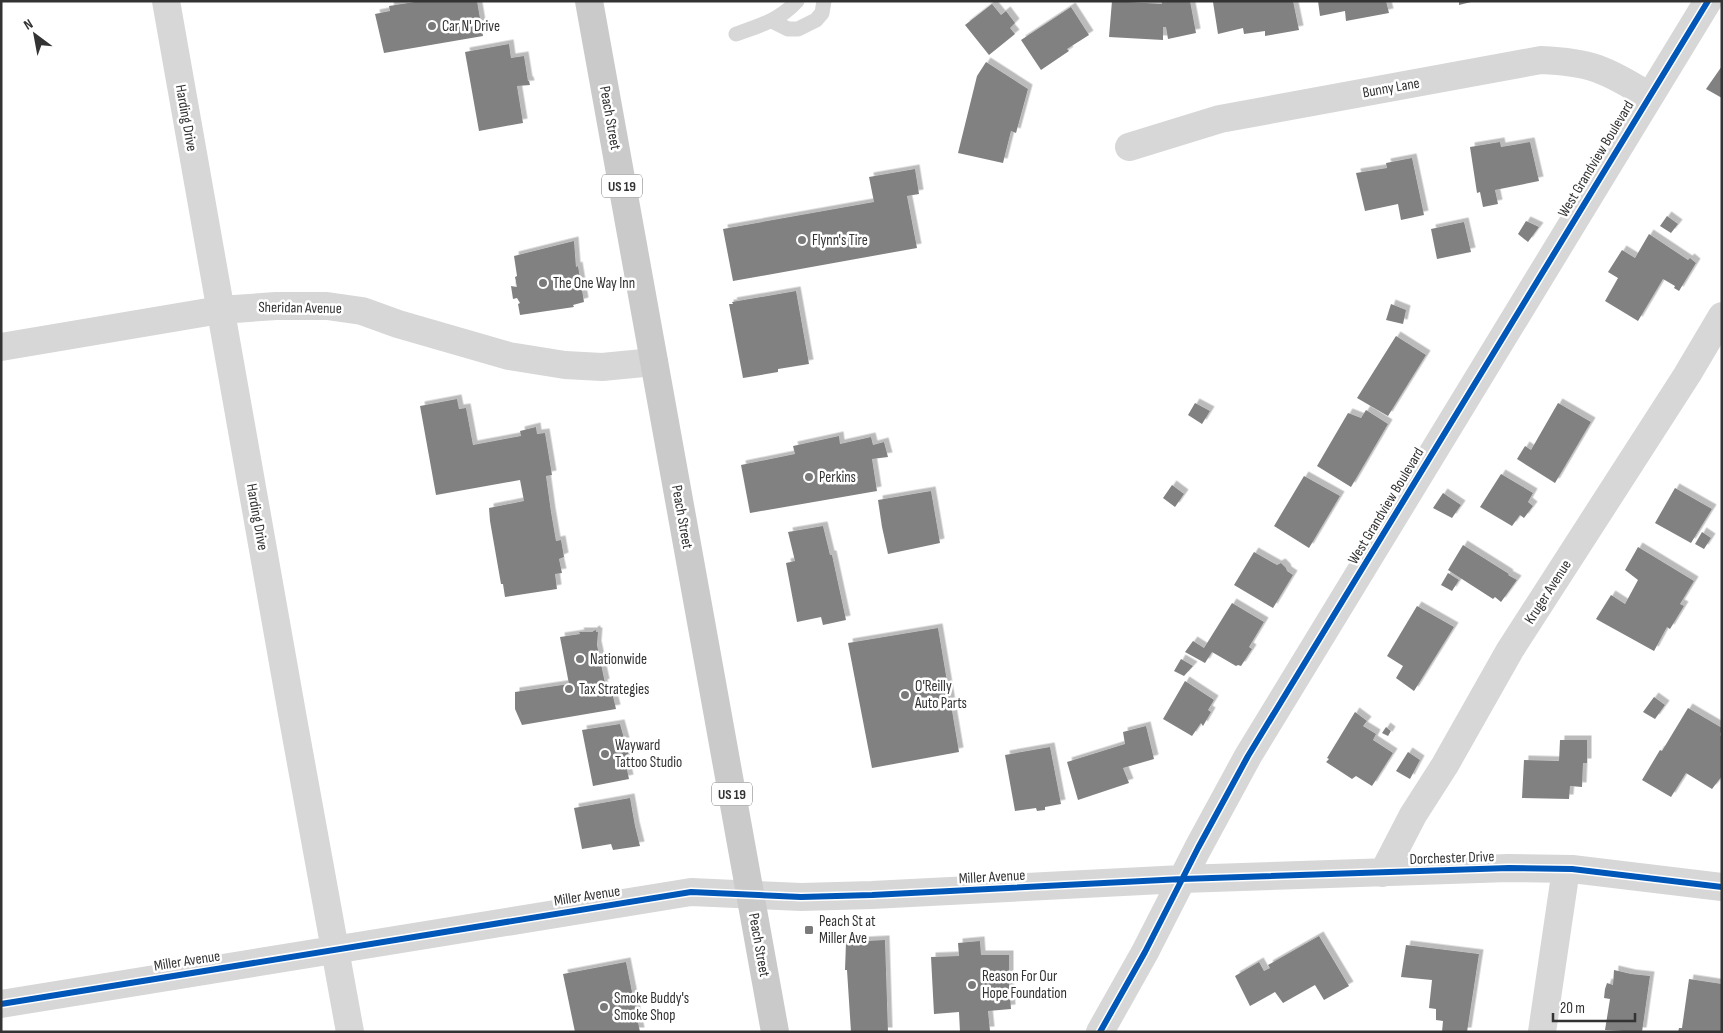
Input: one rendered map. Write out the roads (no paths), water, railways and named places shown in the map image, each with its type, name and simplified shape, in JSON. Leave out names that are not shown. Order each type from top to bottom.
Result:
[{"type":"main road","name":"Peach Street","points":[[589,1],[775,1032]]},
{"type":"street","name":"Harding Drive","points":[[166,1],[350,1032]]},
{"type":"street","name":"West Grandview Boulevard","points":[[1100,1032],[1145,952],[1248,756],[1708,1]]},
{"type":"street","name":"Bunny Lane","points":[[1129,146],[1220,119],[1541,60],[1571,61],[1601,69],[1649,96]]},
{"type":"street","name":"Sheridan Avenue","points":[[1,348],[220,310],[276,306],[327,306],[362,311],[429,334],[518,357],[565,365],[602,367],[654,362]]},
{"type":"street","name":"Kruger Avenue","points":[[1383,872],[1510,650],[1687,375],[1722,316]]},
{"type":"street","name":"Dorchester Drive","points":[[1182,879],[1509,868],[1566,869],[1722,887]]},
{"type":"street","points":[[1542,1032],[1566,869]]},
{"type":"street","name":"Miller Avenue","points":[[1,1004],[691,892],[801,897],[872,896],[1182,879]]},
{"type":"lane","points":[[736,34],[772,21],[788,12],[797,1]]},
{"type":"lane","points":[[772,21],[788,29],[798,29],[816,20],[822,13],[824,1]]},
{"type":"place","name":"Car N' Drive","points":[[432,26]]},
{"type":"place","name":"Flynn's Tire","points":[[802,240]]},
{"type":"place","name":"The One Way Inn","points":[[543,283]]},
{"type":"place","name":"Perkins","points":[[809,477]]},
{"type":"place","name":"Nationwide","points":[[580,659]]},
{"type":"place","name":"Tax Strategies","points":[[569,689]]},
{"type":"place","name":"O'Reilly Auto Parts","points":[[905,695]]},
{"type":"place","name":"Wayward Tattoo Studio","points":[[605,754]]},
{"type":"place","name":"Peach St at Miller Ave","points":[[809,930]]},
{"type":"place","name":"Reason For Our Hope Foundation","points":[[972,985]]},
{"type":"place","name":"Smoke Buddy's Smoke Shop","points":[[604,1007]]}]
